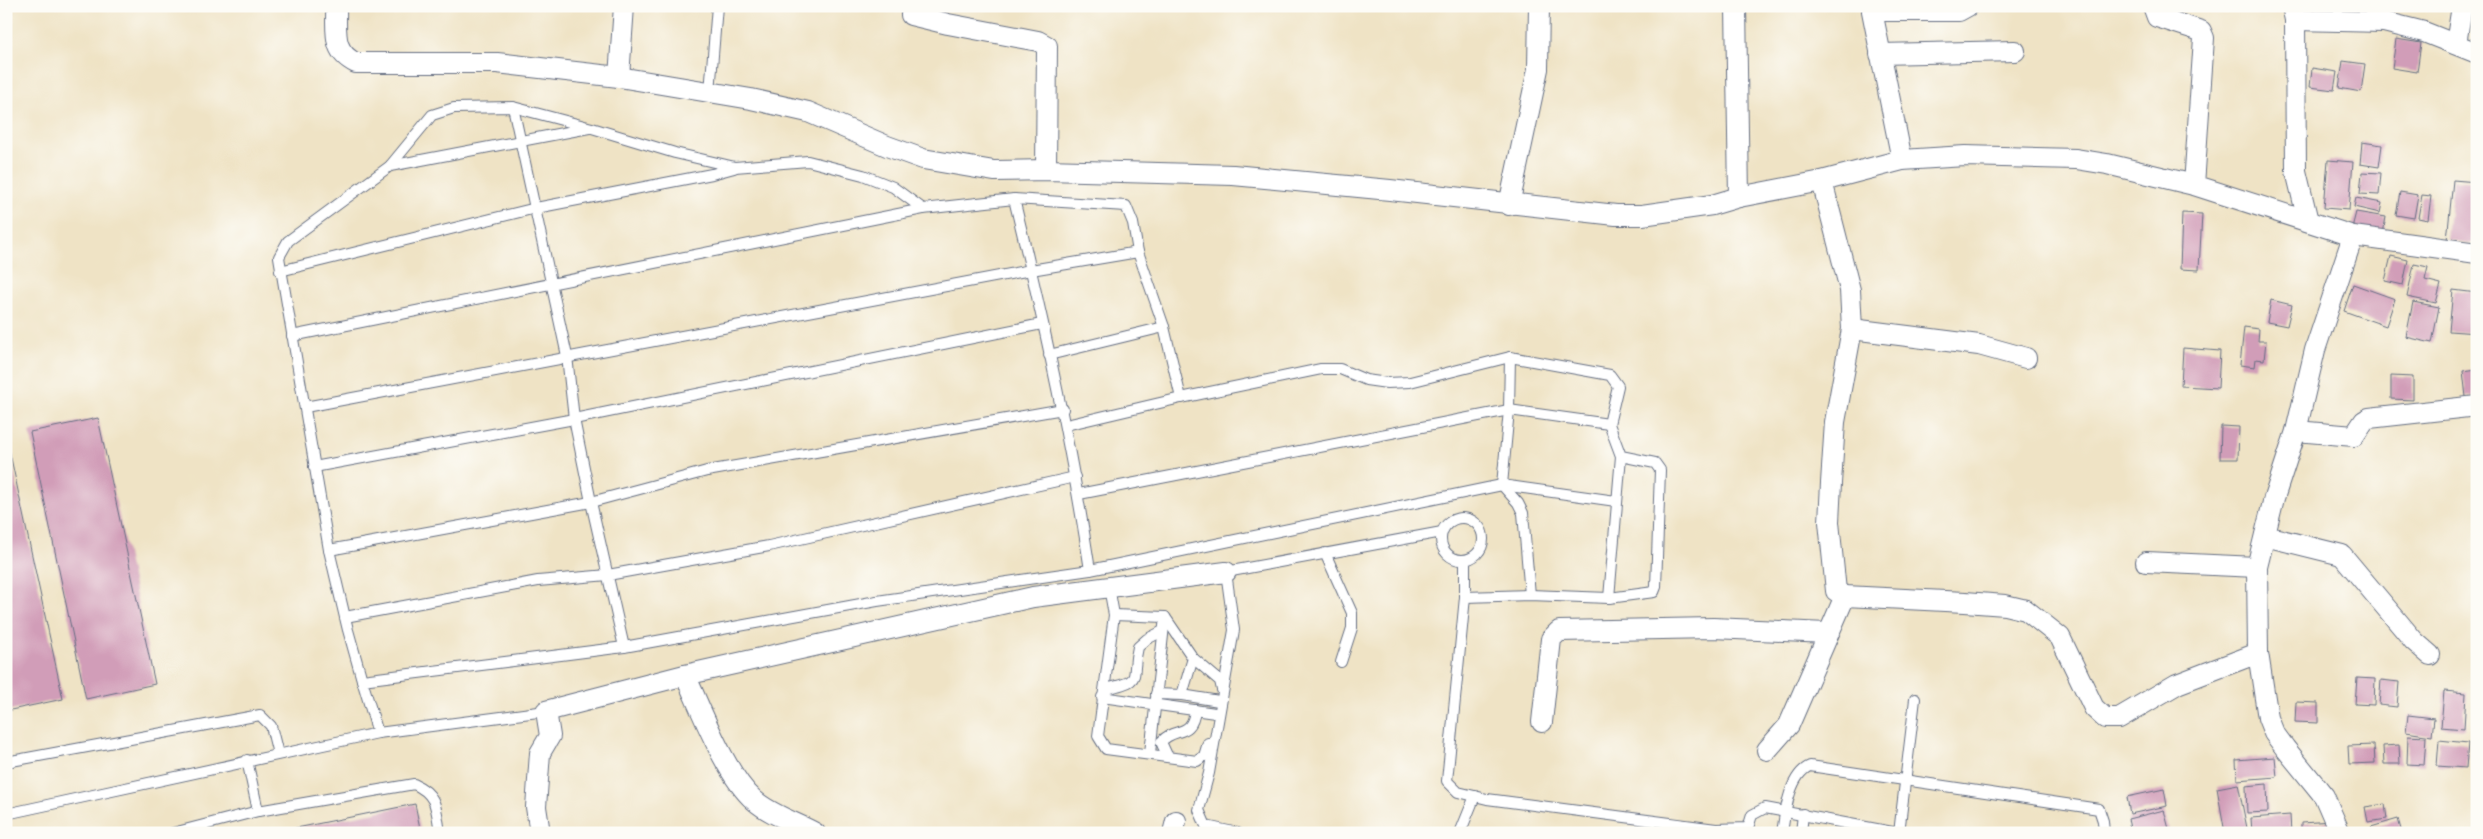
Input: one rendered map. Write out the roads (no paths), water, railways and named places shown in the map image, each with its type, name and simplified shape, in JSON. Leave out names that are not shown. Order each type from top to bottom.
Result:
[{"type":"street","points":[[336,6],[338,47],[344,58],[356,63],[497,63],[619,77],[710,92],[808,112],[922,159],[994,171],[1046,170],[1233,175],[1390,190],[1509,205],[1616,215],[1642,215],[1712,205],[1739,197],[1822,181],[1902,160],[1965,156],[2076,159],[2107,164],[2194,185],[2353,236],[2477,253]]},
{"type":"street","points":[[619,77],[624,6]]},
{"type":"street","points":[[1509,205],[1538,69],[1539,6]]},
{"type":"street","points":[[1736,6],[1739,197]]},
{"type":"street","points":[[1902,160],[1872,8],[1959,11],[1968,6]]},
{"type":"street","points":[[2153,6],[2157,17],[2201,30],[2204,38],[2194,185]]},
{"type":"street","points":[[2456,44],[2462,6]]},
{"type":"street","points":[[2308,221],[2296,171],[2293,13],[2384,22],[2424,32],[2477,54]]},
{"type":"street","points":[[911,15],[1038,41],[1047,46],[1046,170]]},
{"type":"street","points":[[1880,54],[2015,51]]},
{"type":"street","points":[[1822,181],[1848,279],[1852,329],[1835,422],[1830,522],[1833,583],[1836,591],[1845,596],[2005,605],[2026,610],[2060,638],[2094,708],[2104,718],[2119,718],[2177,684],[2258,653]]},
{"type":"street","points":[[2340,833],[2324,796],[2274,733],[2268,718],[2258,653],[2257,567],[2274,498],[2296,431],[2315,350],[2353,236]]},
{"type":"street","points":[[1852,329],[1979,345],[2026,358]]},
{"type":"street","points":[[2296,431],[2354,436],[2364,421],[2369,418],[2477,406]]},
{"type":"street","points":[[2265,536],[2342,555],[2414,640],[2430,655]]},
{"type":"street","points":[[2146,562],[2257,567]]},
{"type":"street","points":[[540,833],[536,807],[540,754],[550,736],[546,710],[685,675],[1033,597],[1226,572]]},
{"type":"street","points":[[1768,750],[1789,724],[1827,633],[1845,596]]},
{"type":"street","points":[[1542,722],[1551,639],[1559,631],[1713,628],[1827,633]]},
{"type":"street","points":[[685,675],[711,732],[733,772],[753,799],[772,812],[815,833]]},
{"type":"lane","points":[[710,92],[717,6]]},
{"type":"lane","points":[[513,107],[567,356],[574,419],[590,502],[624,648]]},
{"type":"lane","points":[[378,733],[345,617],[314,466],[280,271],[279,257],[288,241],[390,166],[432,115],[454,108],[513,107],[675,153],[735,167]]},
{"type":"lane","points":[[390,166],[592,128]]},
{"type":"lane","points":[[280,271],[536,208],[712,174],[735,167],[808,161],[863,175],[893,187],[923,209]]},
{"type":"lane","points":[[292,336],[923,209],[1014,199],[1126,206],[1133,223],[1138,252],[1164,327],[1181,398]]},
{"type":"lane","points":[[1014,199],[1048,355],[1063,409],[1079,494],[1090,570]]},
{"type":"lane","points":[[304,406],[1031,270],[1138,252]]},
{"type":"lane","points":[[314,466],[574,419],[1042,324]]},
{"type":"lane","points":[[1048,355],[1164,327]]},
{"type":"lane","points":[[1510,356],[1509,410],[1502,485],[1518,502],[1523,513],[1530,595]]},
{"type":"lane","points":[[1066,425],[1181,398],[1321,369],[1340,370],[1366,380],[1387,383],[1410,382],[1510,356],[1610,375],[1618,386],[1609,424],[1621,456],[1609,598]]},
{"type":"lane","points":[[330,550],[590,502],[707,471],[1063,409]]},
{"type":"lane","points":[[1079,494],[1509,410],[1609,424]]},
{"type":"lane","points":[[1465,597],[1530,595],[1609,598],[1654,592],[1656,587],[1660,470],[1654,463],[1621,456]]},
{"type":"lane","points":[[345,617],[538,581],[608,575],[769,546],[1075,477]]},
{"type":"lane","points":[[362,680],[624,648],[877,600],[1090,570],[1502,485],[1616,502]]},
{"type":"lane","points":[[1468,518],[1479,525],[1484,538],[1477,555],[1465,561],[1458,560],[1446,553],[1442,547],[1442,532],[1455,519],[1468,518]]},
{"type":"lane","points":[[1238,833],[1206,826],[1199,810],[1208,773],[1233,640],[1233,616],[1226,572],[1442,532]]},
{"type":"lane","points":[[1325,553],[1352,613],[1352,628],[1341,662]]},
{"type":"lane","points":[[1465,561],[1465,597],[1447,780],[1458,792],[1663,823],[1716,829],[1747,830],[1752,815],[1766,808],[1803,814],[1861,829],[1899,833],[1915,699]]},
{"type":"lane","points":[[1109,587],[1114,615],[1098,736],[1101,744],[1106,749],[1167,755],[1197,761],[1201,760],[1204,756],[1223,685],[1193,658],[1165,617]]},
{"type":"lane","points":[[1114,615],[1165,617]]},
{"type":"lane","points":[[1150,753],[1153,705],[1165,617]]},
{"type":"lane","points":[[1104,693],[1133,680],[1136,673],[1138,647],[1147,639],[1163,631]]},
{"type":"lane","points":[[1182,695],[1193,658]]},
{"type":"lane","points":[[1104,693],[1153,705],[1215,713]]},
{"type":"lane","points":[[1156,694],[1182,695],[1219,701]]},
{"type":"lane","points":[[6,814],[378,733],[546,710]]},
{"type":"lane","points":[[1167,755],[1162,748],[1161,742],[1165,738],[1184,731],[1192,725],[1195,710]]},
{"type":"lane","points":[[6,762],[260,715],[271,726],[278,754]]},
{"type":"lane","points":[[248,760],[258,811]]},
{"type":"lane","points":[[1782,833],[1785,811],[1796,780],[1804,768],[1810,766],[2099,809],[2104,821],[2104,833]]},
{"type":"lane","points":[[173,833],[258,811],[414,784],[427,789],[435,800],[440,833]]},
{"type":"lane","points":[[1460,833],[1475,796]]},
{"type":"lane","points":[[1801,833],[1803,814]]}]
